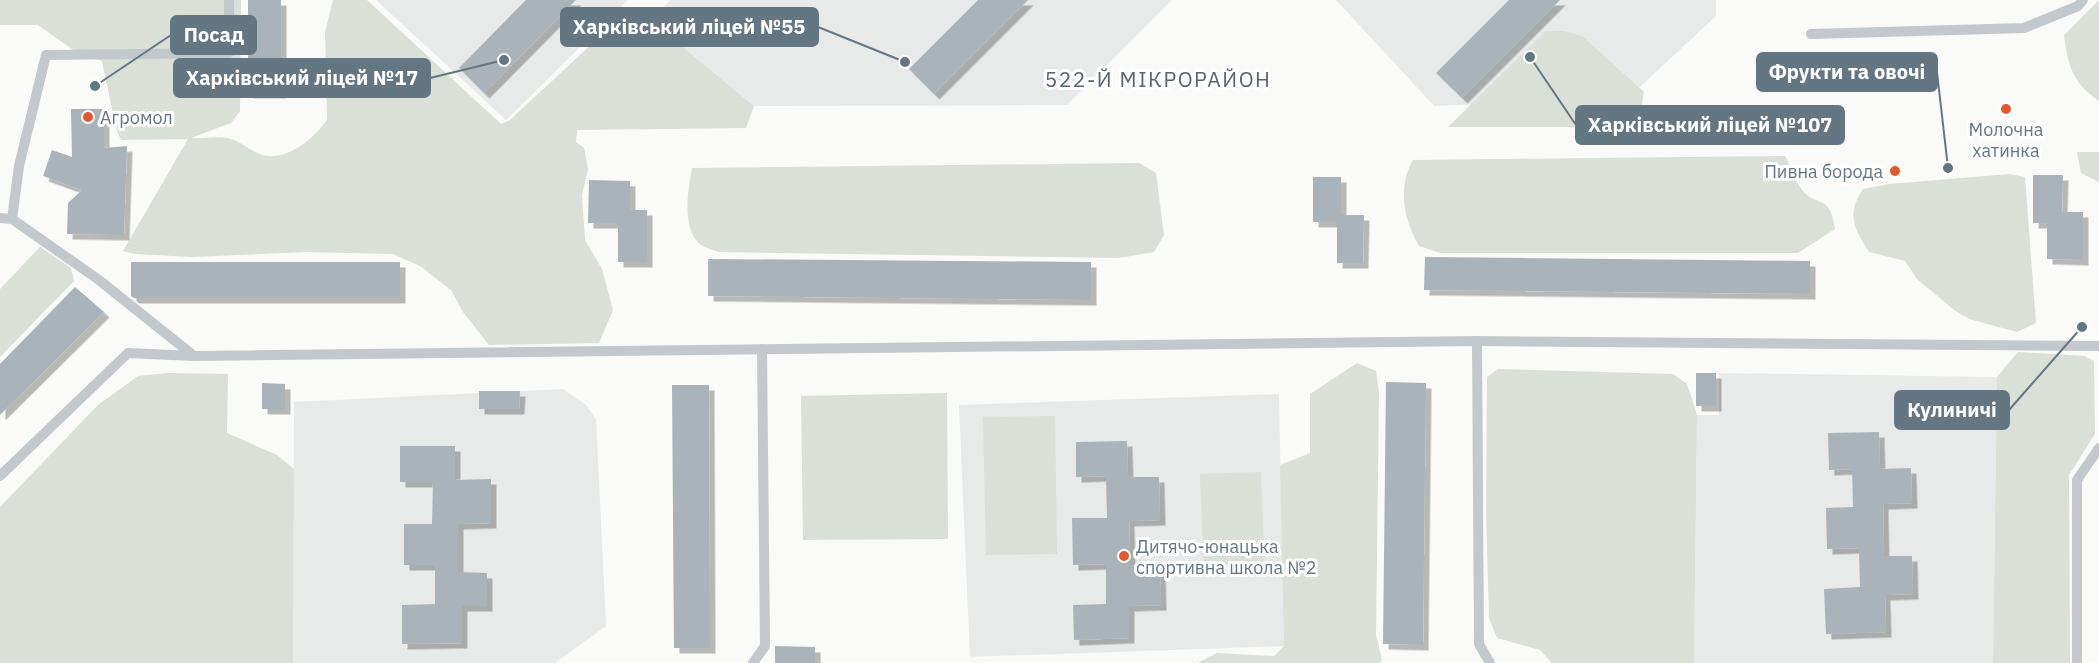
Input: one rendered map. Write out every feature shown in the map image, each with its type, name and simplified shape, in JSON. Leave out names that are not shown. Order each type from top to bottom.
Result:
[{"type":"lane","points":[[12,219],[19,166],[46,55],[229,53],[229,0]]},
{"type":"lane","points":[[1811,34],[2024,28],[2078,6],[2084,0]]},
{"type":"lane","points":[[0,218],[12,219],[99,280],[194,356]]},
{"type":"lane","points":[[0,476],[128,353],[194,356],[1477,341],[2099,346]]},
{"type":"lane","points":[[1477,341],[1479,644],[1490,663]]},
{"type":"lane","points":[[753,663],[765,646],[762,349]]},
{"type":"lane","points":[[2077,663],[2077,480],[2099,448]]},
{"type":"shaded area","points":[[0,0],[241,0],[240,111],[231,123],[191,138],[228,138],[267,156],[277,156],[296,148],[314,135],[327,120],[325,32],[333,0],[367,0],[501,124],[510,120],[623,15],[650,20],[754,106],[746,128],[577,130],[576,142],[584,148],[588,169],[582,195],[585,240],[602,269],[613,310],[599,343],[489,345],[463,312],[451,290],[420,266],[393,254],[307,252],[192,257],[135,254],[123,251],[188,139],[121,140],[116,128],[102,61],[79,54],[38,25],[0,25]]},
{"type":"shaded area","points":[[376,0],[628,0],[506,120]]},
{"type":"shaded area","points":[[670,0],[1172,0],[1067,105],[754,106],[650,20]]},
{"type":"shaded area","points":[[1336,0],[1716,0],[1716,16],[1629,97],[1434,106]]},
{"type":"shaded area","points":[[2099,0],[2099,101],[2077,80],[2067,55],[2064,35]]},
{"type":"shaded area","points":[[1546,31],[1564,31],[1582,36],[1644,92],[1638,127],[1448,127]]},
{"type":"shaded area","points":[[2077,152],[2099,152],[2099,182],[2081,173]]},
{"type":"shaded area","points":[[1785,156],[1803,191],[1830,210],[1835,229],[1798,253],[1440,253],[1419,246],[1409,226],[1404,204],[1405,182],[1413,160]]},
{"type":"shaded area","points":[[1139,163],[1156,173],[1164,235],[1154,252],[1119,258],[719,252],[701,245],[695,238],[688,219],[692,168]]},
{"type":"shaded area","points":[[2010,174],[2025,177],[2036,323],[2017,332],[1969,319],[1954,310],[1917,279],[1905,261],[1869,252],[1859,236],[1853,214],[1863,189],[1889,184]]},
{"type":"shaded area","points":[[40,247],[71,268],[74,281],[0,357],[0,289]]},
{"type":"shaded area","points":[[2018,352],[2085,356],[2094,361],[2095,434],[2069,475],[2070,663],[1993,663],[1997,377]]},
{"type":"shaded area","points":[[1357,363],[1376,371],[1379,393],[1376,635],[1382,660],[1379,663],[1198,663],[1217,653],[1274,656],[1284,646],[1280,465],[1310,453],[1310,394]]},
{"type":"shaded area","points":[[1498,369],[1673,374],[1687,384],[1697,415],[1694,663],[1552,663],[1540,650],[1497,638],[1489,618],[1486,512],[1487,377]]},
{"type":"shaded area","points":[[168,373],[228,374],[227,433],[277,455],[294,469],[293,663],[0,663],[0,507],[98,405],[138,376]]},
{"type":"shaded area","points":[[1719,373],[1997,377],[1993,663],[1694,663],[1697,415],[1719,415]]},
{"type":"shaded area","points":[[563,389],[586,405],[596,419],[606,626],[555,663],[293,663],[294,402]]},
{"type":"shaded area","points":[[947,393],[948,539],[803,540],[801,396]]},
{"type":"shaded area","name":"Дитячо-юнацька спортивна школа №2","points":[[1279,394],[1284,646],[970,657],[959,405]]},
{"type":"shaded area","points":[[1055,416],[1057,554],[986,555],[983,417]]},
{"type":"shaded area","points":[[1261,472],[1265,573],[1204,576],[1200,474]]},
{"type":"building","points":[[248,0],[281,0],[281,93],[248,93]]},
{"type":"building","points":[[526,0],[576,0],[484,93],[459,68]]},
{"type":"building","points":[[978,0],[1028,0],[934,94],[909,69]]},
{"type":"building","points":[[1509,0],[1560,0],[1462,98],[1436,73]]},
{"type":"building","points":[[71,109],[104,109],[104,148],[127,146],[124,235],[67,234],[68,203],[82,190],[43,176],[52,150],[72,157]]},
{"type":"building","points":[[2033,175],[2063,175],[2062,212],[2083,212],[2083,260],[2047,259],[2047,223],[2033,223]]},
{"type":"building","points":[[1313,177],[1341,177],[1341,215],[1364,215],[1363,263],[1337,263],[1337,222],[1313,222]]},
{"type":"building","points":[[589,180],[630,181],[630,210],[647,210],[647,262],[618,262],[618,223],[588,223]]},
{"type":"building","points":[[1425,257],[1810,261],[1810,294],[1424,290]]},
{"type":"building","points":[[708,259],[1091,262],[1091,300],[708,296]]},
{"type":"building","points":[[131,262],[400,262],[400,298],[134,298],[131,296]]},
{"type":"building","points":[[75,287],[104,312],[0,415],[0,364]]},
{"type":"building","points":[[1696,373],[1716,373],[1716,406],[1696,406]]},
{"type":"building","points":[[1386,382],[1426,383],[1423,645],[1383,644]]},
{"type":"building","points":[[262,383],[285,384],[285,409],[262,409]]},
{"type":"building","points":[[672,385],[709,385],[710,648],[674,648]]},
{"type":"building","points":[[479,391],[520,391],[519,409],[479,409]]},
{"type":"building","points":[[1879,432],[1880,469],[1911,468],[1912,503],[1883,504],[1884,556],[1912,556],[1913,594],[1885,595],[1886,632],[1826,634],[1824,589],[1860,587],[1859,548],[1827,549],[1826,508],[1853,507],[1852,469],[1829,470],[1828,433]]},
{"type":"building","points":[[1127,441],[1128,477],[1159,477],[1160,520],[1129,521],[1130,566],[1160,565],[1161,605],[1129,606],[1129,638],[1074,640],[1073,605],[1106,604],[1106,564],[1073,565],[1072,518],[1107,518],[1106,476],[1076,477],[1076,442]]},
{"type":"building","points":[[400,446],[455,446],[455,480],[491,479],[491,523],[458,524],[458,572],[487,573],[487,606],[462,606],[462,643],[402,644],[402,605],[435,604],[435,565],[404,565],[404,524],[432,524],[433,482],[400,482]]},
{"type":"building","points":[[775,646],[815,647],[815,663],[775,663]]},
{"type":"place","name":"Харківський ліцей №107","points":[[1530,57]]},
{"type":"place","name":"Харківський ліцей №17","points":[[504,60]]},
{"type":"place","name":"Харківський ліцей №55","points":[[905,62]]},
{"type":"place","name":"Посад","points":[[95,86]]},
{"type":"place","name":"Молочна хатинка","points":[[2006,109]]},
{"type":"place","name":"Агромол","points":[[88,117]]},
{"type":"place","name":"Фрукти та овочі","points":[[1948,168]]},
{"type":"place","name":"Пивна борода","points":[[1895,171]]},
{"type":"place","name":"Кулиничі","points":[[2082,327]]},
{"type":"place","name":"Дитячо-юнацька спортивна школа №2","points":[[1124,556]]},
{"type":"district","name":"522-Й МІКРОРАЙОН","points":[[1158,79]]}]
